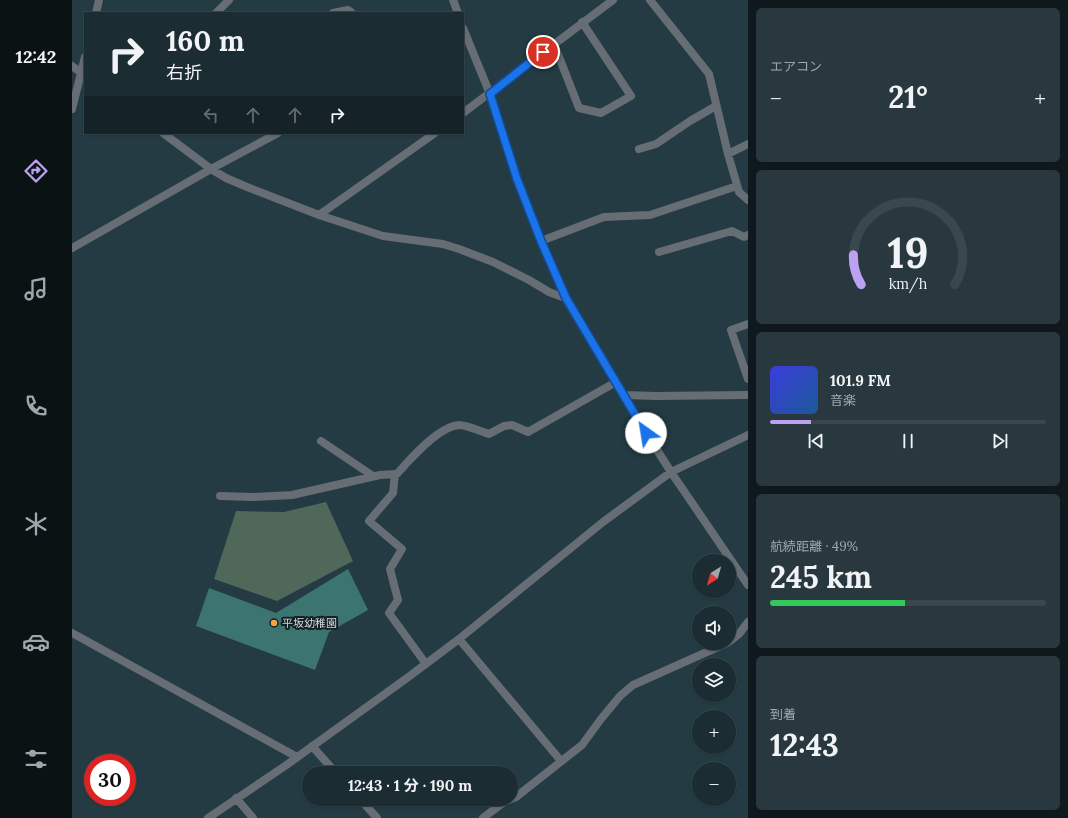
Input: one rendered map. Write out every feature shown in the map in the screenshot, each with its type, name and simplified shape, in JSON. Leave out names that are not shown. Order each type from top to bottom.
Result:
[{"type":"street","points":[[96,12],[99,0]]},
{"type":"street","points":[[217,12],[229,0]]},
{"type":"street","points":[[453,0],[458,12]]},
{"type":"street","points":[[464,112],[613,0]]},
{"type":"street","points":[[650,0],[708,74],[738,192],[748,200]]},
{"type":"street","points":[[338,12],[348,10],[351,12]]},
{"type":"street","points":[[554,44],[579,108],[601,113],[631,96],[582,22]]},
{"type":"street","points":[[464,31],[490,94],[517,179],[541,241],[566,298],[638,420],[671,472],[748,585]]},
{"type":"street","points":[[72,66],[83,74],[72,109]]},
{"type":"street","points":[[639,149],[656,144],[690,121],[716,106]]},
{"type":"street","points":[[164,134],[211,169],[226,178],[247,187],[319,215],[383,236],[443,244],[459,249],[493,262],[549,292],[566,298]]},
{"type":"street","points":[[72,248],[81,245],[211,169],[276,134]]},
{"type":"street","points":[[319,215],[434,134]]},
{"type":"street","points":[[728,154],[748,144]]},
{"type":"street","points":[[541,241],[604,217],[650,215],[737,186]]},
{"type":"street","points":[[659,252],[732,231],[744,237],[748,235]]},
{"type":"street","points":[[748,324],[731,330],[748,379]]},
{"type":"street","points":[[220,496],[252,497],[292,495],[373,476],[397,474],[421,447],[450,428],[460,425],[489,434],[504,426],[512,425],[528,432],[616,382]]},
{"type":"street","points":[[624,395],[748,395]]},
{"type":"street","points":[[208,818],[297,757],[426,664],[604,522],[671,472],[748,435]]},
{"type":"street","points":[[321,441],[373,476]]},
{"type":"street","points":[[395,474],[393,493],[369,521],[402,549],[390,569],[398,600],[389,613],[426,664]]},
{"type":"street","points":[[736,636],[748,622]]},
{"type":"street","points":[[72,634],[297,757]]},
{"type":"street","points":[[459,639],[561,761]]},
{"type":"street","points":[[518,795],[582,745],[601,718],[620,696],[633,685],[710,650]]},
{"type":"street","points":[[312,746],[330,766]]},
{"type":"street","points":[[236,798],[253,818]]},
{"type":"street","points":[[366,806],[377,818]]},
{"type":"street","points":[[483,818],[499,806]]},
{"type":"green space","points":[[326,502],[353,561],[277,601],[214,579],[236,511],[284,512]]},
{"type":"building","points":[[348,569],[368,610],[329,632],[315,670],[196,626],[209,588],[276,613]]},
{"type":"place","name":"平坂幼稚園","points":[[274,623]]},
{"type":"route","points":[[543,52],[490,94],[517,179],[541,241],[566,298],[646,433]]}]
